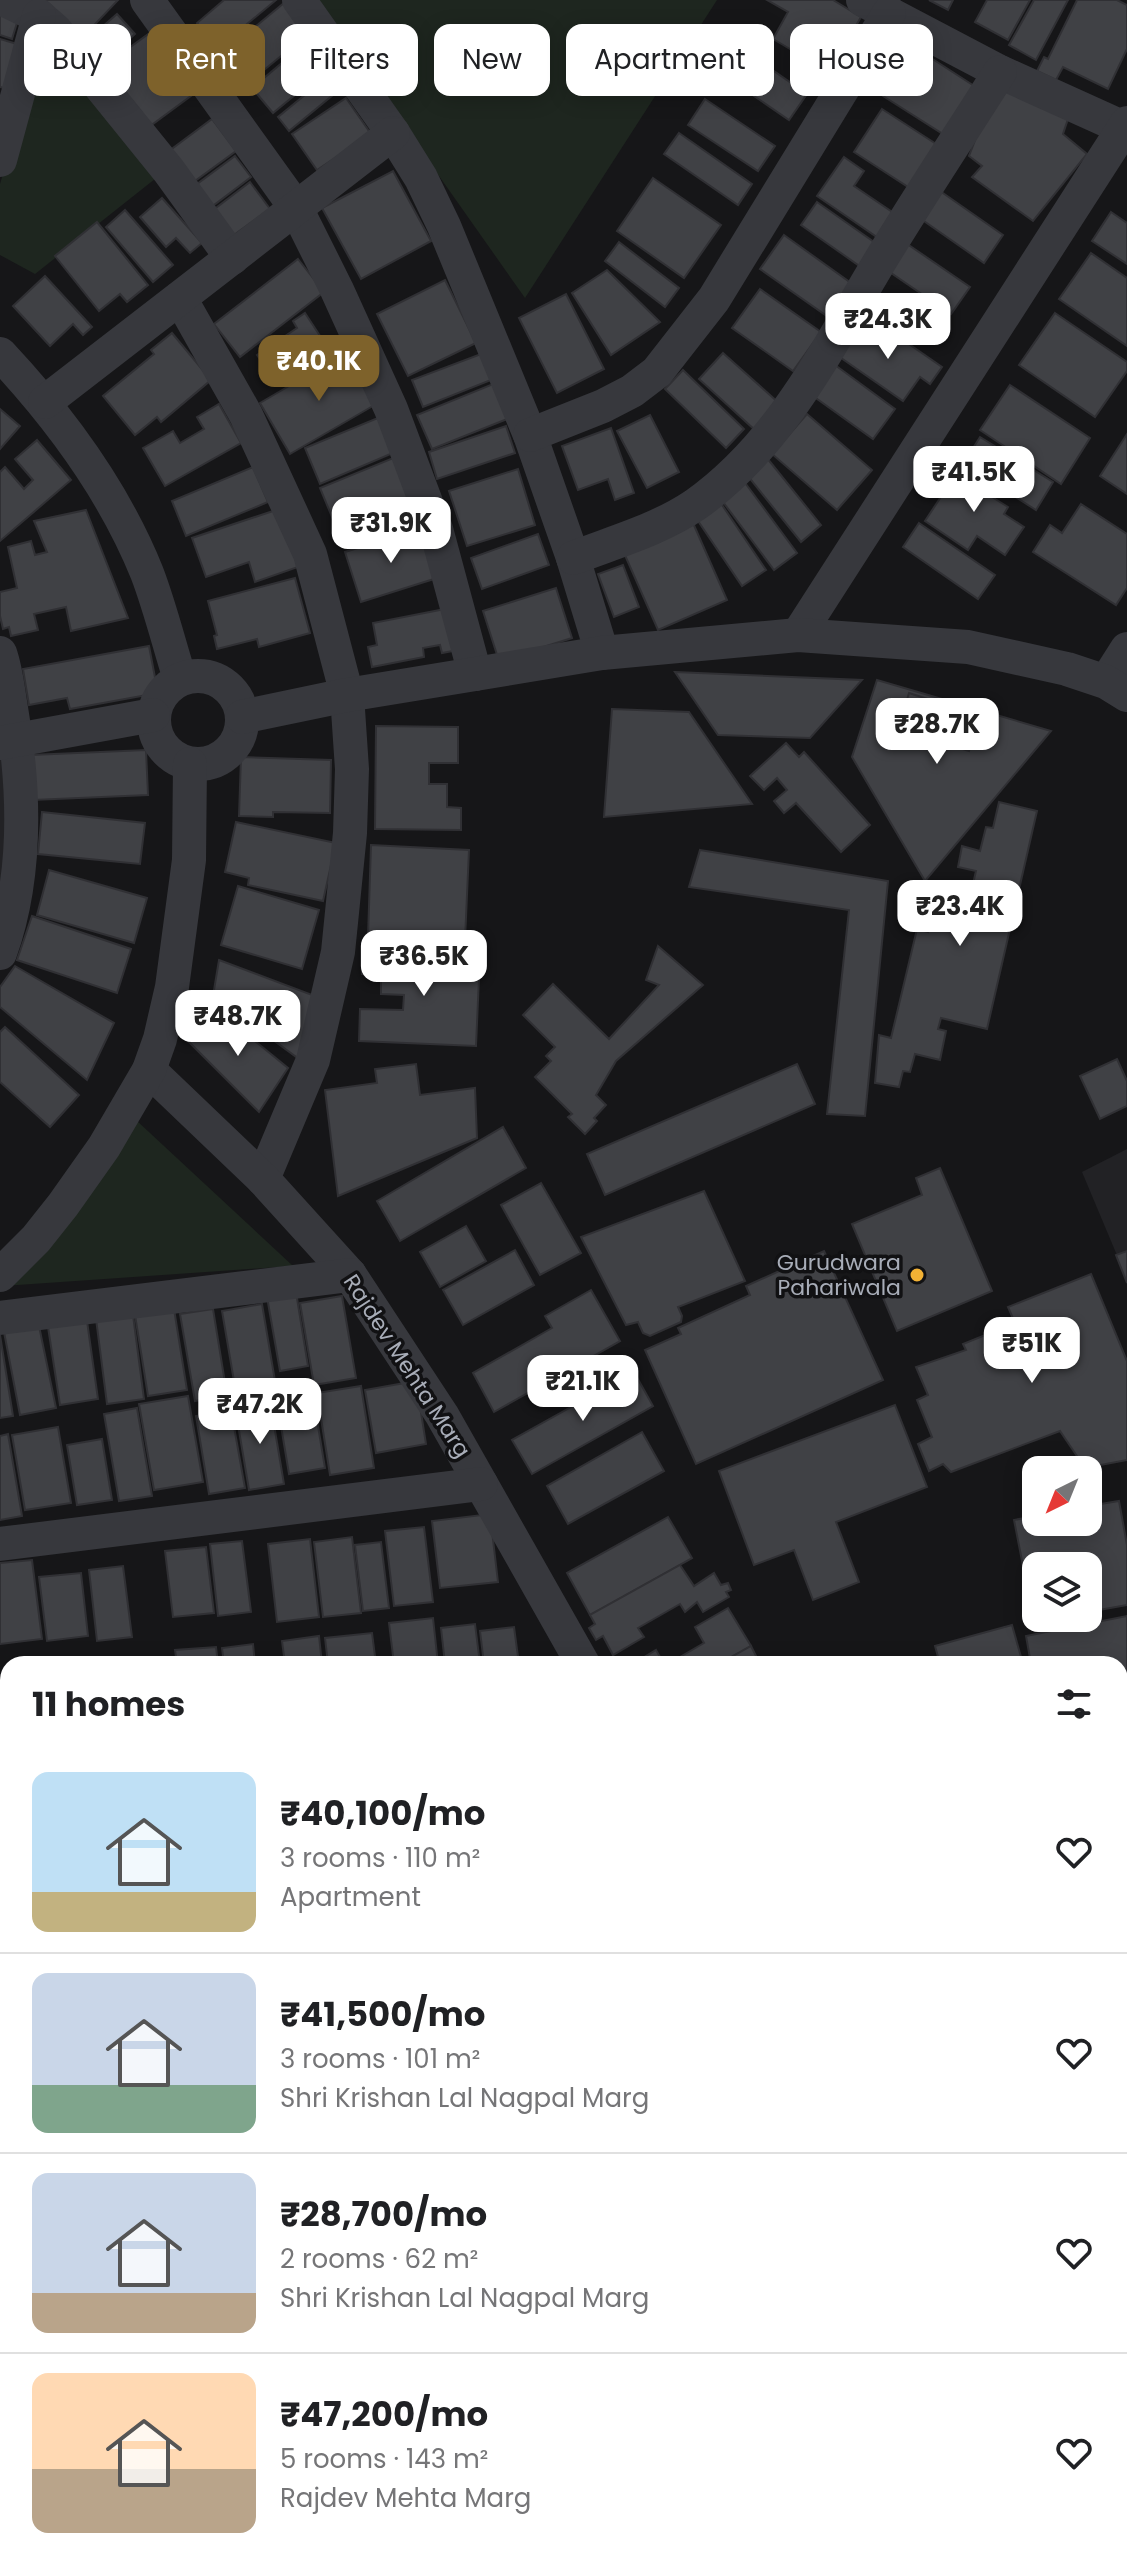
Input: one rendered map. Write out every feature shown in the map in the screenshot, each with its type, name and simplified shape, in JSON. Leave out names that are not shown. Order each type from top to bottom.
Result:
[{"type":"street","points":[[5,0],[39,16],[55,30],[169,171],[232,258]]},
{"type":"street","points":[[147,0],[296,208],[391,409],[436,529],[475,674]]},
{"type":"street","points":[[299,0],[393,133],[421,178],[444,226],[530,435],[602,653]]},
{"type":"street","points":[[530,435],[603,406],[632,391],[657,372],[714,299],[876,7],[1000,72],[1125,126],[798,635]]},
{"type":"street","points":[[0,160],[39,16]]},
{"type":"street","points":[[573,558],[661,525],[693,506],[751,458],[802,389],[1000,72]]},
{"type":"street","points":[[45,402],[393,133]]},
{"type":"street","points":[[180,298],[246,415],[310,554],[347,695],[352,769],[351,817],[338,952],[313,1060],[263,1179]]},
{"type":"street","points":[[0,354],[45,402],[105,492],[140,559],[180,679]]},
{"type":"street","points":[[242,717],[347,695],[602,653],[798,635],[968,647],[1067,669],[1116,688],[1127,649]]},
{"type":"street","points":[[0,653],[22,841],[12,921],[0,953]]},
{"type":"street","points":[[201,676],[221,682],[235,697],[242,717],[239,737],[228,753],[210,763],[190,764],[175,758],[162,747],[155,732],[153,715],[162,693],[180,679],[201,676]]},
{"type":"street","points":[[8,742],[153,715]]},
{"type":"street","points":[[0,1275],[36,1239],[63,1205],[104,1147],[149,1070],[172,987],[185,892],[189,860],[190,764]]},
{"type":"street","name":"Rajdev Mehta Marg","points":[[149,1070],[263,1179],[350,1275],[419,1379],[578,1656]]},
{"type":"street","points":[[0,1318],[350,1275]]},
{"type":"street","points":[[0,1544],[481,1484]]},
{"type":"shaded area","points":[[315,0],[717,0],[702,24],[566,24],[566,96],[655,96],[525,298],[383,96],[418,96],[418,24],[332,24]]},
{"type":"shaded area","points":[[26,96],[110,96],[170,167],[35,274],[0,255],[0,184]]},
{"type":"shaded area","points":[[0,659],[9,765],[0,922]]},
{"type":"shaded area","points":[[136,1120],[293,1266],[3,1286]]},
{"type":"shaded area","points":[[1127,1149],[1127,1279],[1082,1172]]},
{"type":"building","points":[[31,0],[118,0],[95,24],[62,24]]},
{"type":"building","points":[[224,0],[276,0],[247,24],[197,23]]},
{"type":"building","points":[[767,0],[833,0],[861,17],[857,24],[790,24],[790,49],[774,40],[788,12]]},
{"type":"building","points":[[929,0],[953,0],[948,10]]},
{"type":"building","points":[[987,0],[1030,0],[1008,40],[975,22]]},
{"type":"building","points":[[1034,0],[1068,0],[1036,60],[1009,45]]},
{"type":"building","points":[[1077,0],[1117,0],[1127,5],[1127,49],[1108,89],[1063,67],[1056,80],[1037,71],[1044,57],[1048,59]]},
{"type":"building","points":[[0,3],[21,10],[12,39],[0,35]]},
{"type":"building","points":[[284,3],[302,24],[281,24],[281,56],[265,69],[265,24],[258,24]]},
{"type":"building","points":[[117,14],[126,24],[106,24]]},
{"type":"building","points":[[147,35],[147,96],[191,96],[142,132],[115,96],[131,96],[131,47]]},
{"type":"building","points":[[0,39],[17,44],[4,88],[0,87]]},
{"type":"building","points":[[933,59],[985,93],[954,141],[883,96],[933,96]]},
{"type":"building","points":[[281,64],[281,96],[294,96],[273,113],[259,96],[265,96],[265,77]]},
{"type":"building","points":[[774,71],[790,82],[790,96],[806,96],[789,120],[754,96],[774,96]]},
{"type":"building","points":[[999,78],[1072,107],[1063,134],[1087,154],[1033,221],[972,177],[982,166],[969,156]]},
{"type":"building","points":[[304,96],[332,96],[289,131],[278,117]]},
{"type":"building","points":[[346,98],[371,134],[317,170],[292,134]]},
{"type":"building","points":[[705,99],[775,146],[758,171],[688,125]]},
{"type":"building","points":[[882,109],[947,151],[919,194],[854,152]]},
{"type":"building","points":[[212,119],[236,151],[188,186],[165,154]]},
{"type":"building","points":[[679,133],[752,184],[738,205],[664,154]]},
{"type":"building","points":[[235,156],[251,177],[206,211],[189,190]]},
{"type":"building","points":[[844,157],[864,171],[854,186],[904,220],[887,244],[817,196]]},
{"type":"building","points":[[393,171],[431,241],[361,279],[322,208]]},
{"type":"building","points":[[653,178],[721,225],[684,278],[617,231]]},
{"type":"building","points":[[250,182],[270,209],[227,240],[208,214]]},
{"type":"building","points":[[930,184],[1003,235],[984,263],[911,212]]},
{"type":"building","points":[[162,198],[202,243],[190,253],[176,238],[166,247],[140,217]]},
{"type":"building","points":[[817,202],[884,249],[868,272],[801,225]]},
{"type":"building","points":[[125,210],[173,265],[153,282],[106,227]]},
{"type":"building","points":[[1111,212],[1127,223],[1127,264],[1092,241]]},
{"type":"building","points":[[97,222],[148,285],[127,302],[120,294],[99,311],[55,256]]},
{"type":"building","points":[[784,235],[858,288],[834,321],[760,269]]},
{"type":"building","points":[[897,237],[970,287],[951,314],[878,264]]},
{"type":"building","points":[[619,242],[679,288],[665,307],[605,261]]},
{"type":"building","points":[[1091,253],[1127,278],[1127,346],[1059,299]]},
{"type":"building","points":[[298,259],[324,292],[240,357],[214,324]]},
{"type":"building","points":[[607,270],[660,322],[611,355],[572,293]]},
{"type":"building","points":[[45,276],[92,327],[83,335],[73,324],[50,346],[13,306]]},
{"type":"building","points":[[445,280],[476,343],[408,376],[377,314]]},
{"type":"building","points":[[760,289],[821,332],[793,371],[732,328]]},
{"type":"building","points":[[566,294],[604,369],[557,393],[519,318]]},
{"type":"building","points":[[305,313],[326,345],[275,380],[257,355],[297,328],[293,321]]},
{"type":"building","points":[[1055,313],[1127,362],[1127,371],[1095,417],[1019,365]]},
{"type":"building","points":[[853,325],[881,345],[890,331],[942,367],[930,384],[920,377],[903,401],[834,353]]},
{"type":"building","points":[[172,333],[211,380],[161,422],[157,417],[135,435],[103,396],[154,354],[151,350]]},
{"type":"building","points":[[347,352],[378,403],[290,454],[260,403]]},
{"type":"building","points":[[723,353],[780,404],[756,431],[699,379]]},
{"type":"building","points":[[481,354],[491,380],[423,407],[412,380]]},
{"type":"building","points":[[835,365],[895,409],[873,439],[813,396]]},
{"type":"building","points":[[683,370],[744,429],[726,448],[665,389]]},
{"type":"building","points":[[498,382],[512,417],[432,449],[417,415]]},
{"type":"building","points":[[1010,385],[1090,438],[1061,484],[980,430]]},
{"type":"building","points":[[219,404],[241,443],[165,486],[143,448],[173,431],[180,443],[204,429],[197,417]]},
{"type":"building","points":[[0,409],[20,426],[0,449]]},
{"type":"building","points":[[807,414],[872,470],[837,510],[772,454]]},
{"type":"building","points":[[385,415],[400,450],[320,484],[305,448]]},
{"type":"building","points":[[650,415],[679,472],[647,488],[617,431]]},
{"type":"building","points":[[506,426],[515,453],[437,479],[429,452]]},
{"type":"building","points":[[611,428],[634,493],[615,500],[608,479],[578,490],[562,446]]},
{"type":"building","points":[[1127,434],[1127,494],[1100,476]]},
{"type":"building","points":[[980,437],[1053,482],[1036,510],[963,464]]},
{"type":"building","points":[[37,440],[71,480],[0,541],[0,472],[5,467],[24,489],[33,480],[15,459]]},
{"type":"building","points":[[403,454],[425,507],[342,541],[320,488]]},
{"type":"building","points":[[767,458],[821,525],[801,542],[747,475]]},
{"type":"building","points":[[962,465],[997,489],[992,497],[1008,507],[1004,514],[1024,527],[1005,555],[977,536],[968,550],[925,521]]},
{"type":"building","points":[[253,467],[268,502],[186,536],[172,501]]},
{"type":"building","points":[[518,469],[535,525],[467,546],[449,491]]},
{"type":"building","points":[[740,476],[797,553],[774,570],[717,494]]},
{"type":"building","points":[[718,499],[766,570],[742,586],[694,515]]},
{"type":"building","points":[[1081,504],[1127,534],[1127,588],[1116,605],[1033,552],[1050,525],[1062,533]]},
{"type":"building","points":[[279,509],[298,567],[255,582],[249,562],[206,577],[192,538]]},
{"type":"building","points":[[86,510],[128,618],[71,631],[66,607],[34,614],[38,630],[11,636],[9,627],[3,629],[0,616],[0,592],[17,588],[8,547],[31,541],[35,555],[47,552],[34,521]]},
{"type":"building","points":[[693,523],[727,600],[658,630],[624,553]]},
{"type":"building","points":[[919,523],[995,575],[978,599],[903,547]]},
{"type":"building","points":[[421,528],[437,578],[361,602],[345,552]]},
{"type":"building","points":[[538,534],[549,565],[482,589],[471,558]]},
{"type":"building","points":[[623,565],[639,607],[614,617],[598,574]]},
{"type":"building","points":[[295,578],[310,633],[259,647],[257,639],[217,649],[214,636],[217,635],[208,601]]},
{"type":"building","points":[[556,588],[572,638],[499,661],[483,611]]},
{"type":"building","points":[[445,609],[453,651],[442,653],[440,645],[423,648],[424,657],[372,667],[368,647],[377,645],[373,623]]},
{"type":"building","points":[[149,646],[158,693],[70,709],[67,698],[29,705],[23,669]]},
{"type":"building","points":[[675,672],[862,680],[810,738],[718,735]]},
{"type":"building","points":[[877,680],[1051,731],[925,881],[852,757]]},
{"type":"building","points":[[909,693],[980,716],[969,751],[898,729]]},
{"type":"building","points":[[612,709],[689,712],[752,804],[604,817]]},
{"type":"building","points":[[376,726],[458,727],[458,763],[429,763],[429,784],[447,784],[447,807],[461,808],[461,830],[375,829]]},
{"type":"building","points":[[786,743],[799,757],[804,752],[870,825],[841,852],[796,803],[784,813],[774,801],[787,790],[777,778],[764,790],[750,776]]},
{"type":"building","points":[[146,750],[148,795],[33,800],[31,755]]},
{"type":"building","points":[[241,757],[331,760],[330,813],[273,812],[273,817],[239,816]]},
{"type":"building","points":[[999,802],[1037,811],[987,1029],[941,1018],[938,1029],[946,1031],[940,1060],[915,1054],[910,1072],[903,1071],[899,1087],[875,1083],[879,1035],[891,1038],[917,929],[928,932],[934,907],[940,909],[946,882],[972,888],[976,871],[958,867],[962,846],[980,851],[986,827],[993,828]]},
{"type":"building","points":[[42,812],[145,823],[140,864],[38,854]]},
{"type":"building","points":[[236,822],[336,843],[323,901],[248,885],[249,878],[225,872]]},
{"type":"building","points":[[371,845],[469,850],[465,940],[368,937]]},
{"type":"building","points":[[700,850],[888,881],[865,1116],[827,1114],[849,910],[689,887]]},
{"type":"building","points":[[49,870],[147,898],[134,943],[37,915]]},
{"type":"building","points":[[238,886],[319,910],[302,969],[221,945]]},
{"type":"building","points":[[32,916],[131,949],[117,993],[17,960]]},
{"type":"building","points":[[658,946],[703,985],[616,1061],[596,1095],[606,1105],[585,1134],[568,1117],[572,1114],[535,1077],[551,1061],[546,1056],[555,1047],[523,1015],[553,984],[609,1039],[659,985],[646,980]]},
{"type":"building","points":[[362,950],[480,955],[476,1046],[359,1041],[360,1009],[403,1010],[404,995],[381,994],[381,975],[362,974]]},
{"type":"building","points":[[219,960],[315,996],[299,1059],[213,996]]},
{"type":"building","points":[[15,966],[114,1023],[87,1080],[0,1007],[0,987]]},
{"type":"building","points":[[211,1005],[288,1068],[259,1112],[188,1041]]},
{"type":"building","points":[[5,1027],[79,1095],[50,1127],[0,1082],[0,1032]]},
{"type":"building","points":[[1117,1059],[1127,1081],[1127,1106],[1100,1119],[1080,1076]]},
{"type":"building","points":[[416,1064],[420,1095],[475,1088],[477,1138],[338,1196],[325,1090],[377,1083],[375,1069]]},
{"type":"building","points":[[797,1064],[815,1104],[605,1195],[587,1154]]},
{"type":"building","points":[[503,1127],[526,1168],[400,1241],[377,1201]]},
{"type":"building","points":[[940,1168],[992,1291],[897,1331],[852,1224],[922,1195],[916,1178]]},
{"type":"building","points":[[541,1183],[581,1253],[540,1275],[501,1205]]},
{"type":"building","points":[[704,1191],[745,1281],[678,1307],[681,1322],[650,1336],[643,1333],[638,1322],[626,1325],[581,1237]]},
{"type":"building","points":[[466,1226],[486,1261],[440,1287],[420,1252]]},
{"type":"building","points":[[515,1250],[534,1285],[463,1325],[443,1290]]},
{"type":"building","points":[[824,1251],[883,1380],[696,1464],[645,1350],[681,1334],[678,1328],[750,1295],[746,1286]]},
{"type":"building","points":[[1127,1251],[1127,1283],[1116,1255]]},
{"type":"building","points":[[1091,1274],[1127,1361],[1127,1460],[1102,1465],[1102,1456],[1077,1456],[1060,1431],[951,1472],[943,1464],[929,1471],[918,1444],[932,1437],[917,1400],[928,1395],[916,1367],[966,1350],[963,1344],[1015,1323],[1008,1307]]},
{"type":"building","points":[[591,1290],[620,1341],[494,1412],[473,1373],[552,1328],[545,1316]]},
{"type":"building","points":[[296,1292],[308,1366],[280,1371],[267,1297]]},
{"type":"building","points":[[342,1296],[356,1378],[314,1385],[300,1303]]},
{"type":"building","points":[[262,1304],[275,1381],[235,1387],[222,1311]]},
{"type":"building","points":[[174,1309],[187,1390],[148,1396],[135,1315]]},
{"type":"building","points":[[213,1309],[227,1395],[195,1401],[180,1314]]},
{"type":"building","points":[[133,1315],[144,1399],[107,1404],[96,1319]]},
{"type":"building","points":[[87,1321],[98,1399],[60,1405],[48,1327]]},
{"type":"building","points":[[39,1326],[56,1408],[20,1415],[4,1332]]},
{"type":"building","points":[[0,1335],[13,1416],[0,1418]]},
{"type":"building","points":[[634,1372],[653,1406],[532,1474],[512,1440]]},
{"type":"building","points":[[416,1381],[426,1444],[376,1453],[365,1390]]},
{"type":"building","points":[[361,1386],[374,1468],[330,1475],[317,1393]]},
{"type":"building","points":[[312,1390],[325,1468],[289,1474],[276,1396]]},
{"type":"building","points":[[188,1396],[203,1482],[154,1490],[139,1404]]},
{"type":"building","points":[[270,1401],[284,1484],[249,1490],[235,1407]]},
{"type":"building","points":[[895,1405],[927,1487],[836,1522],[859,1582],[813,1600],[794,1550],[754,1565],[719,1471]]},
{"type":"building","points":[[137,1408],[152,1496],[119,1501],[104,1414]]},
{"type":"building","points":[[231,1410],[245,1488],[209,1494],[196,1416]]},
{"type":"building","points":[[58,1427],[71,1503],[25,1510],[12,1435]]},
{"type":"building","points":[[642,1432],[664,1471],[568,1524],[547,1486]]},
{"type":"building","points":[[8,1434],[22,1516],[0,1520],[0,1436]]},
{"type":"building","points":[[102,1439],[112,1500],[77,1505],[67,1445]]},
{"type":"building","points":[[1119,1501],[1127,1545],[1127,1605],[1102,1609],[1102,1552],[1022,1552],[1022,1561],[1014,1520],[1022,1519],[1022,1536],[1102,1536],[1102,1504]]},
{"type":"building","points":[[490,1514],[498,1582],[440,1588],[432,1521]]},
{"type":"building","points":[[668,1517],[692,1558],[590,1615],[567,1573]]},
{"type":"building","points":[[424,1527],[433,1602],[394,1606],[385,1531]]},
{"type":"building","points":[[352,1537],[361,1613],[323,1617],[314,1542]]},
{"type":"building","points":[[310,1539],[319,1617],[277,1622],[268,1544]]},
{"type":"building","points":[[242,1541],[251,1612],[218,1616],[210,1544]]},
{"type":"building","points":[[381,1542],[389,1608],[363,1611],[355,1545]]},
{"type":"building","points":[[206,1547],[214,1613],[173,1617],[165,1551]]},
{"type":"building","points":[[32,1560],[42,1639],[0,1644],[0,1563]]},
{"type":"building","points":[[680,1565],[694,1586],[714,1573],[721,1585],[728,1583],[731,1590],[726,1592],[729,1597],[703,1612],[697,1602],[685,1612],[680,1604],[638,1628],[644,1637],[613,1655],[603,1636],[596,1640],[589,1628],[595,1624],[590,1615]]},
{"type":"building","points":[[123,1566],[132,1637],[97,1641],[89,1570]]},
{"type":"building","points":[[81,1573],[88,1636],[47,1641],[39,1577]]},
{"type":"building","points":[[728,1608],[751,1646],[733,1656],[682,1656],[704,1643],[695,1627]]},
{"type":"building","points":[[1127,1616],[1127,1656],[1030,1656],[1026,1636],[1046,1632],[1102,1632],[1102,1621]]},
{"type":"building","points":[[433,1618],[437,1656],[393,1656],[389,1623]]},
{"type":"building","points":[[475,1624],[479,1656],[444,1656],[441,1628]]},
{"type":"building","points":[[1012,1625],[1021,1656],[938,1656],[935,1646]]},
{"type":"building","points":[[514,1627],[518,1656],[483,1656],[480,1631]]},
{"type":"building","points":[[372,1633],[375,1656],[327,1656],[325,1638]]},
{"type":"building","points":[[319,1636],[321,1656],[284,1656],[282,1641]]},
{"type":"building","points":[[253,1644],[254,1656],[223,1656],[222,1648]]},
{"type":"building","points":[[751,1646],[756,1656],[733,1656]]},
{"type":"building","points":[[216,1647],[217,1656],[176,1656],[175,1650]]},
{"type":"place","name":"Gurudwara Pahariwala","points":[[917,1275]]}]
